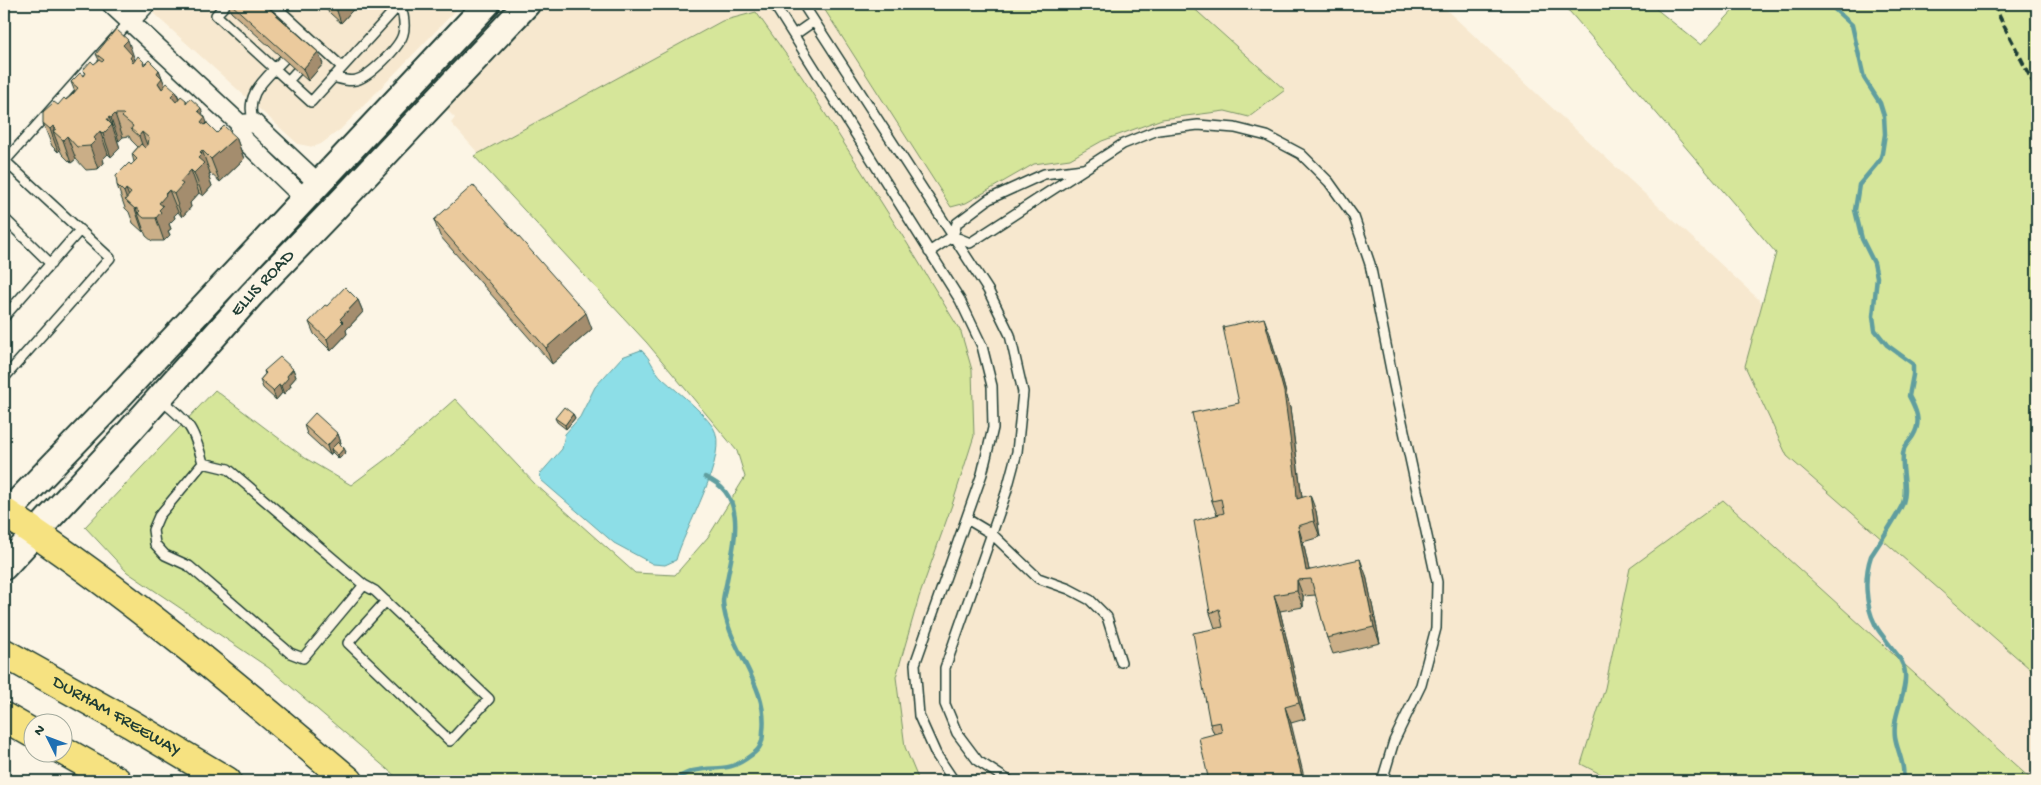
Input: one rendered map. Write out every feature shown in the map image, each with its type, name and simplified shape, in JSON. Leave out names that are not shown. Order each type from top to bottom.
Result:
[{"type":"highway","points":[[4,514],[37,534],[215,668],[349,781]]},
{"type":"highway","name":"DURHAM FREEWAY","points":[[4,653],[131,724],[227,781]]},
{"type":"highway","points":[[4,717],[22,727]]},
{"type":"highway","points":[[72,756],[117,781]]},
{"type":"main road","name":"ELLIS ROAD","points":[[4,514],[102,413],[487,4]]},
{"type":"main road","name":"ELLIS ROAD","points":[[4,568],[37,534],[251,295],[527,4]]},
{"type":"main road","points":[[333,210],[343,186],[364,157],[415,99],[415,81]]},
{"type":"main road","points":[[251,295],[256,275],[312,208],[311,190]]},
{"type":"street","points":[[111,4],[247,123],[311,190]]},
{"type":"street","points":[[130,21],[146,4]]},
{"type":"lane","points":[[226,4],[216,15],[249,46],[264,55],[275,69],[311,102],[400,4]]},
{"type":"lane","points":[[273,4],[281,11],[291,25],[306,34],[342,67]]},
{"type":"lane","points":[[333,77],[348,81],[359,80],[379,65],[402,38],[404,25],[400,4]]},
{"type":"lane","points":[[774,4],[960,300],[982,346],[992,386],[993,428],[982,474],[915,664],[919,716],[936,754],[954,781]]},
{"type":"lane","points":[[803,4],[988,290],[1010,335],[1023,392],[1017,452],[1006,493],[945,668],[945,704],[957,733],[978,761],[1009,781]]},
{"type":"lane","points":[[273,20],[281,11]]},
{"type":"lane","points":[[4,378],[110,258],[5,160],[130,21]]},
{"type":"lane","points":[[794,35],[814,21]]},
{"type":"lane","points":[[236,33],[244,24]]},
{"type":"lane","points":[[298,43],[306,34]]},
{"type":"lane","points":[[249,46],[258,36]]},
{"type":"lane","points":[[312,55],[320,47]]},
{"type":"lane","points":[[247,123],[253,95],[284,59]]},
{"type":"lane","points":[[288,81],[297,71]]},
{"type":"lane","points":[[953,236],[970,243],[1123,144],[1158,130],[1198,125],[1234,128],[1268,136],[1301,154],[1329,182],[1354,217],[1370,264],[1437,582],[1436,628],[1422,685],[1394,740],[1382,781]]},
{"type":"lane","points":[[929,252],[953,236],[957,223],[989,199],[1044,174],[1086,169]]},
{"type":"lane","points":[[4,218],[50,264]]},
{"type":"lane","points":[[4,317],[80,230]]},
{"type":"lane","points":[[159,398],[187,421],[196,436],[203,463]]},
{"type":"lane","points":[[203,463],[159,516],[153,530],[154,544],[165,555],[189,566],[290,653],[303,658],[364,585]]},
{"type":"lane","points":[[203,463],[228,469],[364,585],[375,591],[386,601],[490,699],[450,741],[348,643],[386,601]]},
{"type":"lane","points":[[967,519],[992,534],[1038,578],[1090,600],[1107,617],[1121,662]]},
{"type":"shaded area","points":[[143,4],[462,4],[341,129],[321,144],[313,147],[298,144]]},
{"type":"shaded area","points":[[540,4],[1440,4],[1810,347],[2037,433],[2037,781],[707,781],[875,593],[451,123],[455,118],[443,106]]},
{"type":"green space","points":[[821,4],[1189,4],[1285,90],[1249,117],[1225,111],[1162,119],[1102,141],[1070,159],[1034,164],[966,203],[951,207]]},
{"type":"green space","points":[[1559,4],[1650,4],[1701,45],[1739,4],[2037,4],[2037,675],[1787,456],[1745,366],[1776,253],[1570,12]]},
{"type":"green space","points":[[756,12],[802,77],[961,332],[972,370],[974,436],[919,597],[896,677],[905,747],[919,781],[401,781],[269,668],[127,572],[85,527],[215,390],[305,458],[351,485],[394,453],[455,399],[535,484],[635,573],[675,575],[708,537],[745,477],[737,451],[647,343],[474,156],[722,21]]},
{"type":"green space","points":[[1723,500],[2033,781],[1614,781],[1581,764],[1605,688],[1630,568]]},
{"type":"water","points":[[641,350],[660,375],[708,420],[713,427],[717,439],[716,455],[704,493],[676,560],[665,565],[653,564],[614,543],[541,480],[540,474],[562,449],[565,434],[580,417],[595,387],[622,357]]},
{"type":"building","points":[[231,4],[264,4],[318,52],[303,69]]},
{"type":"building","points":[[329,4],[343,4],[337,11]]},
{"type":"building","points":[[116,29],[128,40],[123,45],[132,55],[131,61],[133,63],[138,56],[144,62],[144,65],[149,60],[159,70],[157,73],[162,78],[158,83],[162,89],[167,83],[176,91],[171,96],[176,102],[181,96],[186,100],[186,103],[190,98],[201,108],[198,111],[205,117],[201,122],[205,125],[207,123],[217,133],[224,126],[236,137],[211,159],[202,150],[200,152],[202,154],[198,158],[204,163],[194,173],[191,170],[180,182],[183,184],[174,194],[169,190],[165,194],[159,203],[163,206],[159,210],[161,212],[156,218],[144,218],[138,213],[140,211],[125,200],[131,193],[126,189],[124,192],[117,185],[116,176],[129,163],[131,165],[137,159],[132,154],[141,144],[145,148],[148,145],[149,138],[142,132],[139,136],[131,129],[133,126],[122,117],[123,114],[115,114],[111,118],[109,117],[107,120],[112,125],[103,134],[100,131],[94,138],[96,140],[90,146],[77,147],[67,136],[63,140],[53,131],[56,129],[53,126],[50,129],[43,123],[43,112],[54,102],[58,105],[64,98],[66,100],[72,95],[78,88],[71,82],[80,73],[84,76],[86,73],[83,70],[91,61],[94,64],[99,60],[102,62],[104,60],[96,54]]},
{"type":"building","points":[[473,185],[586,313],[546,348],[434,220]]},
{"type":"building","points":[[345,287],[358,300],[340,319],[343,322],[327,339],[309,322]]},
{"type":"building","points":[[1264,318],[1284,392],[1297,499],[1310,495],[1314,521],[1298,526],[1306,571],[1360,559],[1374,627],[1327,638],[1311,579],[1297,580],[1297,591],[1274,595],[1299,703],[1285,707],[1303,781],[1209,781],[1199,738],[1222,732],[1220,722],[1210,724],[1193,633],[1223,627],[1219,609],[1210,613],[1194,521],[1224,513],[1221,499],[1212,501],[1192,413],[1239,403],[1223,327]]},
{"type":"building","points":[[280,357],[293,369],[281,386],[279,385],[273,391],[260,380],[266,373],[264,371]]},
{"type":"building","points":[[564,407],[573,414],[565,425],[555,418]]},
{"type":"building","points":[[315,413],[338,434],[327,446],[304,425]]},
{"type":"building","points":[[338,442],[344,448],[338,455],[331,449]]},
{"type":"waterway","points":[[1829,4],[1852,25],[1864,78],[1880,103],[1884,116],[1885,134],[1880,160],[1859,185],[1855,210],[1862,239],[1874,263],[1877,277],[1873,316],[1875,330],[1887,345],[1913,364],[1909,396],[1916,411],[1918,421],[1916,431],[1904,449],[1905,496],[1897,515],[1871,556],[1867,572],[1867,599],[1872,616],[1878,629],[1899,657],[1905,673],[1904,689],[1897,712],[1895,728],[1895,737],[1903,771],[1902,781]]},
{"type":"waterway","points":[[672,781],[693,771],[728,767],[742,762],[758,749],[763,737],[763,714],[760,698],[732,635],[726,619],[723,602],[735,536],[733,508],[728,495],[719,485],[705,477]]},
{"type":"railway","points":[[1993,4],[2037,90]]}]
